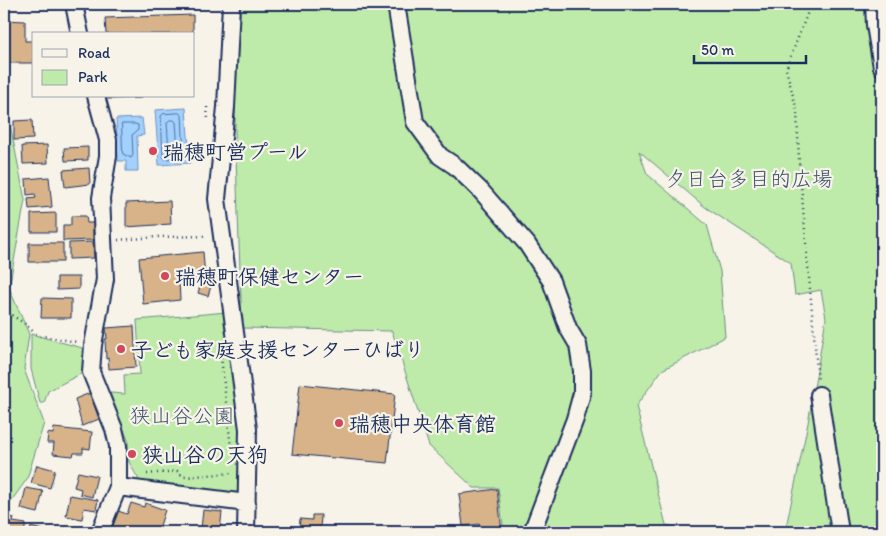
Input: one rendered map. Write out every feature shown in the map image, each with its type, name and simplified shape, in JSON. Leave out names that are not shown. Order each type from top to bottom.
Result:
[{"type":"street","points":[[74,4],[80,32]]},
{"type":"street","points":[[231,4],[226,107],[216,199],[248,429],[246,532]]},
{"type":"street","points":[[396,4],[415,122],[440,156],[455,166],[481,191],[527,244],[551,281],[568,328],[578,345],[582,371],[582,393],[575,419],[532,532]]},
{"type":"street","points":[[874,4],[875,24],[882,67]]},
{"type":"street","points":[[97,98],[108,140],[108,156],[102,198],[105,279],[91,372],[114,429],[118,446],[118,487],[100,532]]},
{"type":"street","points":[[819,395],[840,532]]},
{"type":"street","points":[[118,487],[246,503]]},
{"type":"path","points":[[808,4],[809,8],[786,69],[797,110],[799,161],[819,395]]},
{"type":"path","points":[[104,241],[157,236],[207,236]]},
{"type":"path","points":[[4,304],[5,311],[24,323],[37,335],[94,345]]},
{"type":"path","points":[[144,474],[177,471],[184,477],[234,473]]},
{"type":"shaded area","points":[[82,4],[223,4],[223,6],[87,6]]},
{"type":"green space","name":"夕日台多目的広場","points":[[241,4],[882,4],[882,532],[785,532],[808,423],[826,318],[821,290],[795,295],[791,263],[705,207],[639,151],[647,174],[707,225],[720,271],[725,337],[662,370],[636,406],[666,525],[698,532],[504,532],[498,488],[474,488],[429,446],[392,331],[242,328],[235,128],[236,60]]},
{"type":"green space","points":[[4,94],[25,200],[9,288],[29,334],[24,369],[44,423],[27,479],[4,511]]},
{"type":"green space","name":"狭山谷公園","points":[[227,312],[244,429],[242,494],[140,482],[129,462],[128,440],[110,393],[125,394],[124,375],[140,374],[137,320]]},
{"type":"green space","points":[[31,334],[86,349],[84,372],[48,391],[44,403],[40,403],[31,369]]},
{"type":"water","points":[[186,108],[190,163],[159,165],[155,110]]},
{"type":"water","points":[[142,118],[144,135],[137,136],[138,171],[126,171],[126,161],[118,161],[116,119]]},
{"type":"building","points":[[193,15],[193,32],[106,32],[105,18]]},
{"type":"building","points":[[4,20],[25,21],[25,41],[32,41],[32,63],[4,63]]},
{"type":"building","points":[[108,98],[142,98],[108,99]]},
{"type":"building","points":[[32,120],[33,139],[14,140],[14,121]]},
{"type":"building","points":[[47,145],[48,163],[23,164],[22,146]]},
{"type":"building","points":[[88,147],[88,160],[65,161],[64,148]]},
{"type":"building","points":[[89,168],[90,184],[65,187],[63,170]]},
{"type":"building","points":[[49,177],[52,207],[29,209],[28,199],[36,198],[35,194],[27,195],[26,179]]},
{"type":"building","points":[[170,201],[171,224],[126,227],[126,203]]},
{"type":"building","points":[[56,213],[56,232],[31,232],[31,214]]},
{"type":"building","points":[[71,216],[86,216],[87,223],[93,223],[93,240],[63,241],[63,225],[71,225]]},
{"type":"building","points":[[93,242],[94,258],[69,259],[69,243]]},
{"type":"building","points":[[29,243],[63,243],[63,262],[29,262]]},
{"type":"building","points":[[203,252],[205,278],[179,280],[180,300],[143,304],[139,258]]},
{"type":"building","points":[[57,277],[79,277],[79,289],[57,290]]},
{"type":"building","points":[[201,283],[211,286],[208,296],[198,293]]},
{"type":"building","points":[[42,298],[71,299],[71,318],[41,318]]},
{"type":"building","points":[[134,326],[136,367],[109,369],[108,358],[106,359],[106,328]]},
{"type":"building","points":[[300,384],[395,394],[387,463],[292,454]]},
{"type":"building","points":[[90,393],[99,419],[82,426],[75,399]]},
{"type":"building","points":[[54,428],[92,432],[90,449],[83,448],[83,453],[74,453],[73,456],[53,454],[54,443],[47,443],[48,433],[53,434]]},
{"type":"building","points":[[37,465],[55,470],[50,488],[31,483]]},
{"type":"building","points":[[78,472],[97,476],[92,497],[80,494],[81,489],[74,487]]},
{"type":"building","points":[[26,488],[43,491],[38,513],[21,509]]},
{"type":"building","points":[[497,489],[502,532],[468,532],[468,530],[478,528],[480,524],[463,526],[459,494]]},
{"type":"building","points":[[70,495],[98,500],[96,510],[84,508],[82,519],[66,516]]},
{"type":"building","points":[[131,503],[144,507],[145,503],[165,510],[158,532],[120,532],[112,529],[118,511],[127,514]]},
{"type":"building","points":[[203,510],[222,512],[220,531],[201,529]]},
{"type":"building","points":[[312,515],[321,515],[320,532],[299,532],[300,519],[312,520]]},
{"type":"building","points":[[7,516],[14,518],[13,522],[26,524],[24,532],[4,532]]},
{"type":"building","points":[[31,527],[50,532],[30,532]]},
{"type":"place","name":"瑞穂町営プール","points":[[153,151]]},
{"type":"place","name":"瑞穂町保健センター","points":[[165,276]]},
{"type":"place","name":"子ども家庭支援センターひばり","points":[[121,349]]},
{"type":"place","name":"瑞穂中央体育館","points":[[339,423]]},
{"type":"place","name":"狭山谷の天狗","points":[[132,454]]}]
